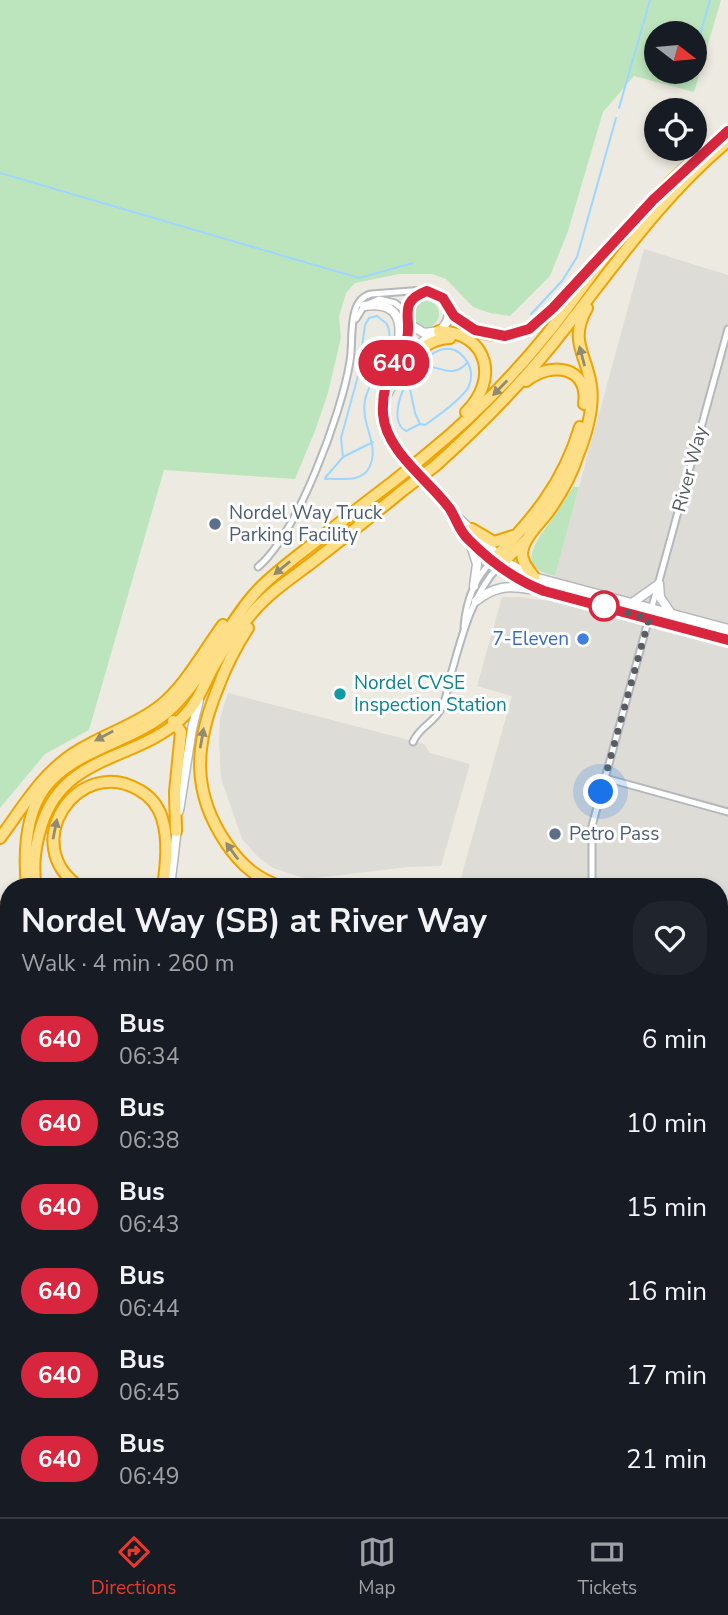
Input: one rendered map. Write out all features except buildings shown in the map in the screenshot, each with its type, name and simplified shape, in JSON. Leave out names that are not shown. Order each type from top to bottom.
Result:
[{"type":"highway","points":[[449,308],[461,322],[479,332],[505,336],[525,331],[545,317],[653,200],[728,129]]},
{"type":"highway","points":[[508,396],[652,218],[728,141]]},
{"type":"highway","points":[[694,173],[728,149]]},
{"type":"highway","points":[[0,847],[54,778],[73,764],[160,718],[188,690],[228,629],[257,592],[286,565],[426,455],[484,404],[531,354],[619,239]]},
{"type":"highway","points":[[498,561],[556,501],[573,469],[589,418],[592,391],[578,334],[583,315],[600,284]]},
{"type":"highway","points":[[426,455],[478,399],[485,377],[482,356],[477,346],[456,333],[435,333]]},
{"type":"highway","points":[[398,364],[423,347],[444,338],[464,341],[482,356]]},
{"type":"highway","points":[[36,878],[35,853],[40,832],[48,810],[65,786],[97,762],[148,740],[176,723],[200,698],[214,666],[232,637],[266,597],[435,466],[532,376],[550,369],[561,369],[574,375],[585,392],[582,418],[568,459],[550,495],[525,533],[523,559],[534,578]]},
{"type":"highway","points":[[470,534],[497,543],[525,533]]},
{"type":"highway","points":[[261,878],[247,868],[223,838],[206,806],[199,758],[208,712],[234,650],[262,610],[292,577]]},
{"type":"highway","points":[[0,838],[38,785],[62,761],[79,749],[150,713],[168,698],[234,611],[244,600],[257,592]]},
{"type":"highway","points":[[160,718],[176,723],[181,732],[175,792],[176,831]]},
{"type":"highway","points":[[70,878],[57,860],[53,839],[55,823],[72,797],[87,788],[107,782],[134,787],[148,796],[157,808],[165,837],[167,878]]},
{"type":"highway","points":[[27,878],[27,842],[35,810],[44,790]]},
{"type":"street","points":[[258,567],[277,546],[324,450],[347,377],[356,306],[364,296],[411,290],[427,291],[443,298],[449,308],[447,323],[398,364]]},
{"type":"street","points":[[427,291],[412,299],[407,313],[407,341],[384,400],[384,419],[393,442],[470,534],[520,580],[544,591]]},
{"type":"street","points":[[354,325],[364,306],[375,299],[395,303],[407,313]]},
{"type":"street","points":[[364,306],[384,306],[399,319],[401,336],[398,364]]},
{"type":"street","points":[[408,324],[421,332],[435,333]]},
{"type":"street","name":"River Way","points":[[592,878],[592,826],[728,329]]},
{"type":"street","points":[[464,630],[465,614],[474,586],[477,564],[470,534]]},
{"type":"street","points":[[498,561],[534,578],[728,629]]},
{"type":"street","points":[[474,586],[480,575],[498,561]]},
{"type":"street","points":[[413,741],[418,731],[441,709],[464,630],[481,587],[498,561]]},
{"type":"street","points":[[632,603],[659,584]]},
{"type":"street","points":[[659,584],[660,597],[672,615]]},
{"type":"street","points":[[476,601],[500,587],[544,591],[728,640]]},
{"type":"street","points":[[168,878],[188,752],[200,698]]},
{"type":"street","points":[[605,778],[728,811]]},
{"type":"shaded area","points":[[644,249],[728,275],[728,878],[461,878],[512,696],[477,686],[502,597],[548,601]]},
{"type":"shaded area","points":[[228,693],[424,744],[430,753],[470,764],[441,866],[408,867],[315,878],[304,878],[273,868],[258,857],[242,839],[221,778],[220,718]]},
{"type":"green space","points":[[0,0],[721,0],[707,48],[707,21],[644,21],[644,79],[634,76],[603,112],[568,231],[550,276],[510,316],[473,307],[446,279],[432,274],[399,274],[355,283],[346,293],[339,317],[341,337],[328,393],[295,479],[164,470],[89,730],[45,754],[0,808]]},
{"type":"green space","points":[[664,84],[696,84],[694,92]]},
{"type":"green space","points":[[426,301],[435,305],[439,314],[435,323],[426,327],[417,323],[413,314],[417,305]]},
{"type":"green space","points":[[574,487],[579,487],[555,576],[542,572],[535,566],[532,552]]},
{"type":"waterway","points":[[619,108],[650,0]]},
{"type":"waterway","points":[[704,21],[710,0]]},
{"type":"waterway","points":[[531,314],[562,281],[577,257],[616,118]]},
{"type":"waterway","points":[[0,173],[359,278],[413,263]]},
{"type":"waterway","points":[[325,479],[361,476],[372,460],[365,400],[389,343],[387,324],[377,316],[369,318],[365,325],[358,376],[341,438],[343,457]]},
{"type":"waterway","points":[[408,379],[415,413],[420,424],[425,425],[466,391],[471,380],[471,370],[460,353],[449,349],[438,351],[418,367],[409,379],[403,391],[397,414],[398,422],[406,431],[420,424]]},
{"type":"waterway","points":[[418,366],[455,371],[467,363]]},
{"type":"waterway","points":[[325,478],[343,457],[373,442]]},
{"type":"bus line","name":"640","points":[[728,131],[653,200],[538,323],[522,333],[505,336],[479,332],[454,316],[438,294],[427,291],[415,296],[407,309],[407,341],[386,380],[383,409],[385,425],[393,442],[451,511],[459,530],[489,558],[520,580],[544,591],[728,640]]},
{"type":"place","name":"Nordel Way Truck Parking Facility","points":[[215,524]]},
{"type":"place","name":"7-Eleven","points":[[583,639]]},
{"type":"place","name":"Nordel CVSE Inspection Station","points":[[340,694]]},
{"type":"place","name":"Petro Pass","points":[[555,834]]},
{"type":"route","points":[[601,792],[649,619],[604,606]]}]
